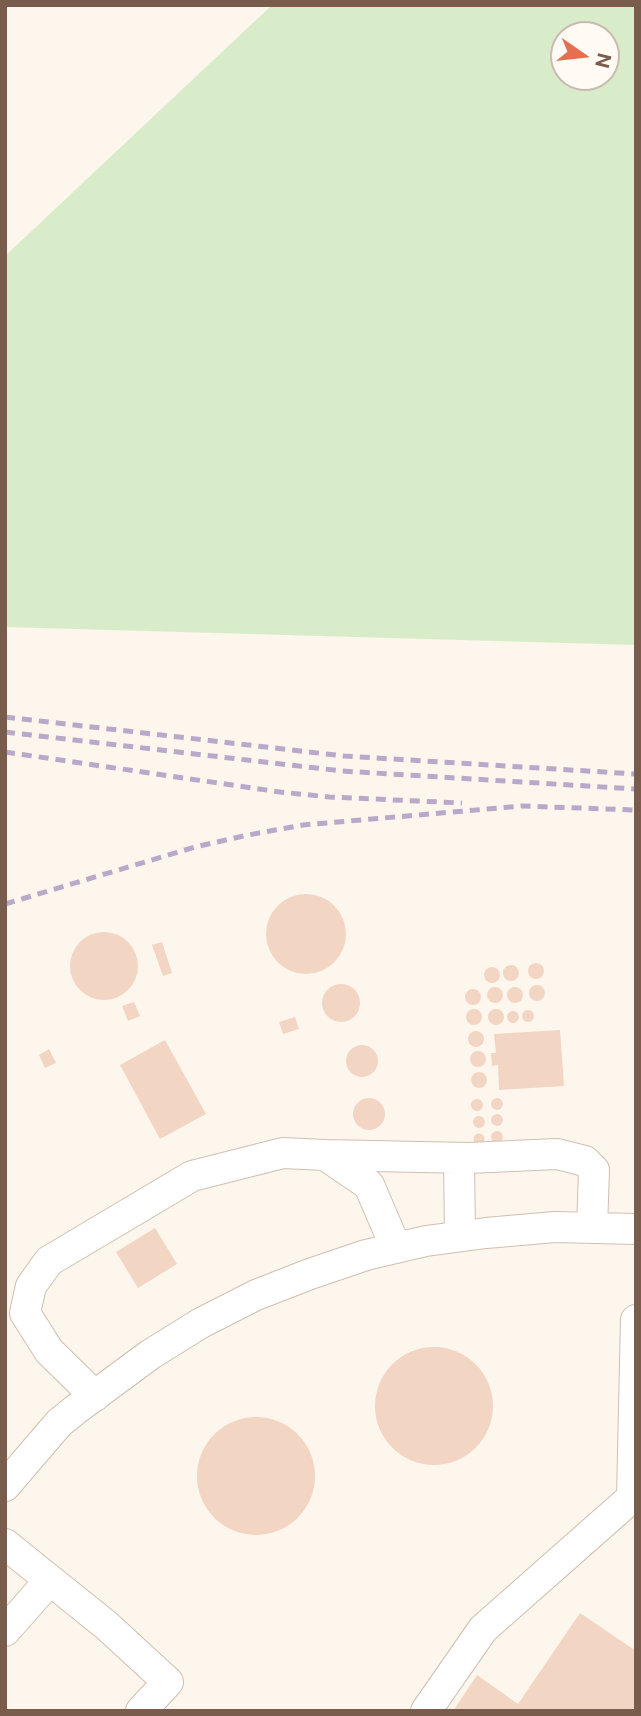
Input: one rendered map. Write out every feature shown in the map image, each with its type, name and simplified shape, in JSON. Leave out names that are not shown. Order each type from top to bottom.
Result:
[{"type":"street","points":[[94,1396],[49,1351],[25,1313],[31,1286],[49,1261],[192,1176],[283,1153],[459,1158],[557,1154],[585,1161],[594,1170],[592,1228]]},
{"type":"street","points":[[325,1155],[369,1185],[396,1248]]},
{"type":"street","points":[[459,1158],[460,1236]]},
{"type":"street","points":[[5,1486],[59,1423],[94,1396],[201,1323],[257,1295],[310,1274],[396,1248],[460,1236],[555,1227],[636,1229]]},
{"type":"street","points":[[426,1711],[483,1629],[635,1497],[636,1320]]},
{"type":"street","points":[[5,1544],[106,1625],[168,1682],[141,1711]]},
{"type":"street","points":[[5,1631],[50,1580]]},
{"type":"green space","points":[[272,5],[636,5],[636,645],[5,627],[5,256]]},
{"type":"building","points":[[306,894],[321,897],[334,906],[343,919],[346,934],[343,949],[334,962],[321,971],[306,974],[291,971],[278,962],[269,949],[266,934],[269,919],[278,906],[291,897]]},
{"type":"building","points":[[97,932],[111,932],[123,937],[133,947],[138,966],[133,985],[123,995],[111,1000],[97,1000],[85,995],[75,985],[70,973],[70,959],[75,947],[85,937]]},
{"type":"building","points":[[162,942],[172,973],[163,976],[152,945]]},
{"type":"building","points":[[536,963],[542,965],[542,977],[536,979],[530,977],[528,971],[530,965]]},
{"type":"building","points":[[511,965],[517,967],[517,979],[511,981],[505,979],[503,973],[505,967]]},
{"type":"building","points":[[492,967],[498,969],[498,981],[492,983],[486,981],[484,975],[486,969]]},
{"type":"building","points":[[341,984],[354,990],[360,1003],[354,1016],[341,1022],[328,1016],[322,1003],[328,990]]},
{"type":"building","points":[[537,985],[543,987],[543,999],[537,1001],[531,999],[529,993],[531,987]]},
{"type":"building","points":[[495,987],[501,989],[501,1001],[495,1003],[489,1001],[487,995],[489,989]]},
{"type":"building","points":[[515,987],[521,989],[521,1001],[515,1003],[509,1001],[507,995],[509,989]]},
{"type":"building","points":[[473,989],[479,991],[479,1003],[473,1005],[467,1003],[465,997],[467,991]]},
{"type":"building","points":[[134,1002],[140,1016],[128,1021],[122,1006]]},
{"type":"building","points":[[474,1009],[480,1011],[480,1023],[474,1025],[468,1023],[466,1017],[468,1011]]},
{"type":"building","points":[[496,1009],[502,1011],[502,1023],[496,1025],[490,1023],[488,1017],[490,1011]]},
{"type":"building","points":[[528,1010],[534,1016],[528,1022],[522,1016]]},
{"type":"building","points":[[513,1011],[519,1017],[513,1023],[507,1017]]},
{"type":"building","points":[[295,1017],[299,1029],[283,1034],[279,1022]]},
{"type":"building","points":[[560,1030],[564,1086],[499,1090],[498,1065],[492,1066],[491,1053],[496,1053],[494,1034]]},
{"type":"building","points":[[476,1031],[482,1033],[482,1045],[476,1047],[470,1045],[468,1039],[470,1033]]},
{"type":"building","points":[[165,1040],[206,1114],[160,1139],[120,1065]]},
{"type":"building","points":[[362,1045],[373,1050],[378,1061],[373,1072],[362,1077],[351,1072],[346,1061],[351,1050]]},
{"type":"building","points":[[49,1049],[56,1063],[45,1068],[39,1055]]},
{"type":"building","points":[[478,1051],[484,1053],[484,1065],[478,1067],[472,1065],[470,1059],[472,1053]]},
{"type":"building","points":[[479,1072],[485,1074],[485,1086],[479,1088],[473,1086],[471,1080],[473,1074]]},
{"type":"building","points":[[369,1098],[380,1103],[385,1114],[380,1125],[369,1130],[358,1125],[353,1114],[358,1103]]},
{"type":"building","points":[[497,1098],[503,1104],[497,1110],[491,1104]]},
{"type":"building","points":[[477,1099],[483,1105],[477,1111],[471,1105]]},
{"type":"building","points":[[497,1114],[503,1120],[497,1126],[491,1120]]},
{"type":"building","points":[[479,1116],[485,1122],[479,1128],[473,1122]]},
{"type":"building","points":[[497,1131],[503,1137],[497,1143],[491,1137]]},
{"type":"building","points":[[479,1133],[485,1139],[479,1145],[473,1139]]},
{"type":"building","points":[[155,1228],[177,1264],[138,1288],[116,1252]]},
{"type":"building","points":[[434,1347],[457,1351],[476,1364],[489,1383],[493,1406],[489,1429],[476,1448],[457,1461],[434,1465],[411,1461],[392,1448],[379,1429],[375,1406],[379,1383],[392,1364],[411,1351]]},
{"type":"building","points":[[256,1417],[267,1418],[289,1427],[305,1443],[314,1465],[314,1487],[305,1509],[289,1525],[267,1534],[256,1535],[245,1534],[223,1525],[207,1509],[198,1487],[197,1476],[198,1465],[207,1443],[223,1427],[245,1418]]},
{"type":"building","points":[[580,1613],[636,1651],[636,1711],[453,1711],[477,1675],[518,1704]]},
{"type":"railway","points":[[5,717],[344,756],[636,774]]},
{"type":"railway","points":[[5,732],[342,771],[636,789]]},
{"type":"railway","points":[[5,752],[280,792],[462,803]]},
{"type":"railway","points":[[5,904],[195,847],[303,825],[522,806],[636,810]]}]
